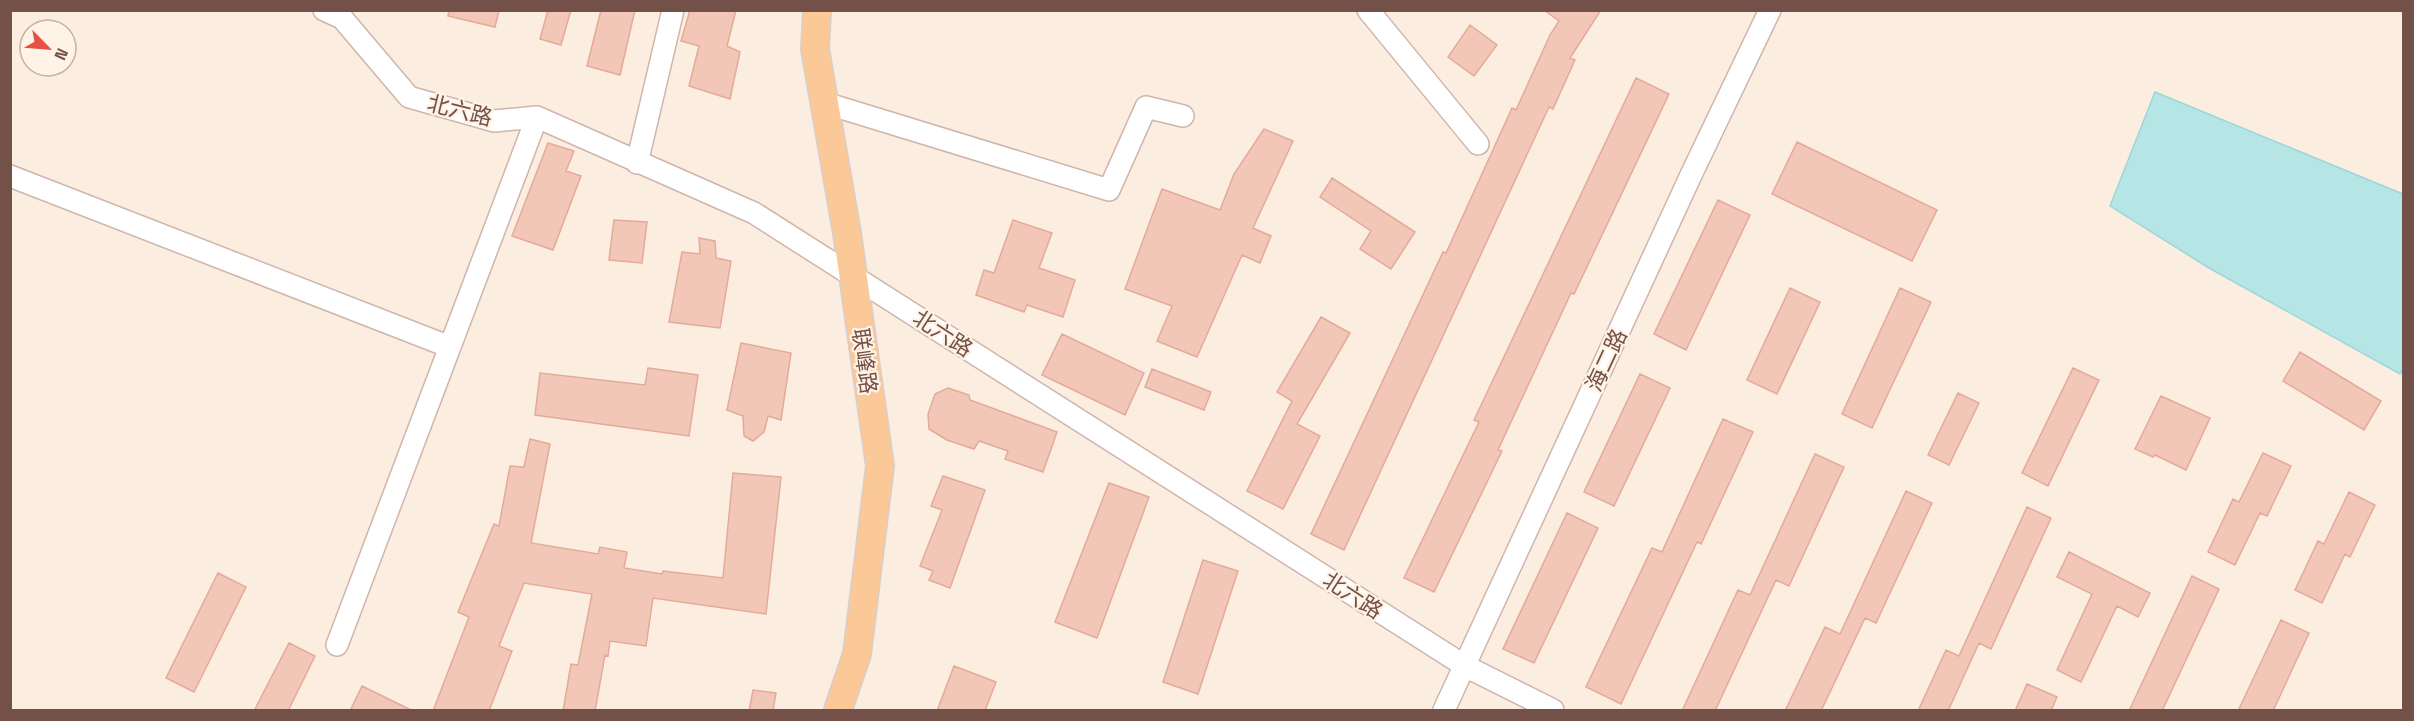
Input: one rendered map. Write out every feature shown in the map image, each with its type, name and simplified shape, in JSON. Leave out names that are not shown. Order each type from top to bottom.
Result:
[{"type":"main road","name":"联峰路","points":[[817,10],[815,50],[853,276],[880,466],[857,654],[838,711]]},
{"type":"street","name":"北六路","points":[[324,10],[342,18],[409,97],[494,121],[537,117],[754,213],[1465,666],[1553,711]]},
{"type":"street","points":[[637,163],[673,10]]},
{"type":"street","points":[[1368,10],[1478,144]]},
{"type":"street","name":"海二路","points":[[1444,711],[1691,175],[1770,10]]},
{"type":"street","points":[[825,103],[1109,190],[1146,107],[1184,116]]},
{"type":"street","points":[[337,645],[537,117]]},
{"type":"street","points":[[10,176],[450,346]]},
{"type":"water","points":[[2155,92],[2403,194],[2404,367],[2400,374],[2209,268],[2110,206]]},
{"type":"building","points":[[449,10],[499,10],[495,27],[448,16]]},
{"type":"building","points":[[548,10],[571,10],[561,45],[540,39]]},
{"type":"building","points":[[601,10],[635,10],[620,75],[587,66]]},
{"type":"building","points":[[690,10],[736,10],[727,46],[740,52],[730,99],[689,86],[699,46],[681,41]]},
{"type":"building","points":[[1544,10],[1601,10],[1570,58],[1575,60],[1553,109],[1549,107],[1344,550],[1311,534],[1443,252],[1446,253],[1512,108],[1516,110],[1550,35],[1559,21]]},
{"type":"building","points":[[1470,25],[1497,45],[1474,76],[1448,57]]},
{"type":"building","points":[[1636,78],[1669,94],[1574,294],[1571,293],[1498,450],[1502,451],[1434,592],[1404,578],[1479,422],[1474,420]]},
{"type":"building","points":[[1264,129],[1293,141],[1253,228],[1271,236],[1260,263],[1242,255],[1197,357],[1157,341],[1172,306],[1125,289],[1162,189],[1220,210],[1234,174]]},
{"type":"building","points":[[1797,142],[1937,210],[1912,261],[1772,194]]},
{"type":"building","points":[[548,143],[574,151],[566,171],[581,176],[553,250],[512,236]]},
{"type":"building","points":[[1332,178],[1415,232],[1391,269],[1360,249],[1371,231],[1320,197]]},
{"type":"building","points":[[1718,200],[1750,215],[1686,350],[1654,334]]},
{"type":"building","points":[[614,220],[647,222],[642,263],[609,260]]},
{"type":"building","points":[[1013,220],[1052,233],[1039,268],[1075,280],[1063,317],[1027,305],[1024,312],[976,295],[984,270],[994,273]]},
{"type":"building","points":[[699,238],[715,241],[716,258],[731,261],[720,328],[669,322],[682,252],[700,254]]},
{"type":"building","points":[[1790,288],[1820,302],[1777,394],[1747,380]]},
{"type":"building","points":[[1900,288],[1931,302],[1872,428],[1842,414]]},
{"type":"building","points":[[1321,317],[1350,333],[1297,424],[1320,436],[1283,509],[1247,491],[1292,401],[1277,392]]},
{"type":"building","points":[[1062,334],[1144,373],[1125,415],[1042,375]]},
{"type":"building","points":[[741,343],[791,353],[781,420],[768,416],[764,432],[753,441],[744,436],[743,416],[727,410]]},
{"type":"building","points":[[2300,352],[2381,401],[2364,430],[2283,381]]},
{"type":"building","points":[[648,368],[698,375],[689,436],[535,415],[540,373],[645,385]]},
{"type":"building","points":[[2073,368],[2099,380],[2048,486],[2022,473]]},
{"type":"building","points":[[1152,369],[1211,392],[1204,410],[1145,387]]},
{"type":"building","points":[[1640,374],[1670,388],[1614,506],[1584,492]]},
{"type":"building","points":[[948,388],[969,395],[970,400],[1057,432],[1043,472],[1005,459],[1008,451],[979,441],[974,449],[947,440],[929,429],[928,414],[935,394]]},
{"type":"building","points":[[1958,393],[1979,403],[1949,465],[1928,455]]},
{"type":"building","points":[[2161,396],[2210,418],[2186,470],[2155,455],[2153,457],[2135,449]]},
{"type":"building","points":[[1723,419],[1753,432],[1701,544],[1697,542],[1621,704],[1586,687],[1652,548],[1662,552]]},
{"type":"building","points":[[530,439],[550,444],[531,543],[598,554],[600,547],[627,552],[624,568],[662,574],[663,571],[723,578],[733,473],[781,477],[766,614],[653,598],[646,646],[610,641],[608,656],[605,655],[595,711],[563,711],[571,664],[578,665],[592,594],[524,583],[499,646],[512,651],[489,711],[433,711],[469,617],[458,612],[494,524],[499,526],[510,466],[524,467]]},
{"type":"building","points":[[2263,453],[2291,466],[2267,516],[2260,513],[2235,565],[2208,552],[2233,499],[2239,502]]},
{"type":"building","points":[[1815,454],[1844,467],[1789,586],[1776,580],[1715,711],[1682,711],[1738,590],[1750,595]]},
{"type":"building","points":[[943,476],[985,490],[950,588],[929,580],[933,571],[920,566],[942,510],[931,506]]},
{"type":"building","points":[[1109,483],[1149,497],[1097,638],[1055,622]]},
{"type":"building","points":[[1906,491],[1932,503],[1876,623],[1865,618],[1821,711],[1785,711],[1825,627],[1840,634]]},
{"type":"building","points":[[2349,492],[2375,505],[2350,557],[2345,554],[2322,603],[2295,590],[2318,541],[2324,544]]},
{"type":"building","points":[[2027,507],[2051,518],[1991,649],[1979,643],[1948,711],[1918,711],[1946,650],[1959,656]]},
{"type":"building","points":[[1567,513],[1598,528],[1534,663],[1503,649]]},
{"type":"building","points":[[2069,552],[2150,593],[2138,617],[2117,606],[2081,682],[2057,670],[2092,594],[2057,577]]},
{"type":"building","points":[[1203,560],[1238,571],[1198,694],[1163,682]]},
{"type":"building","points":[[218,573],[246,587],[194,692],[166,678]]},
{"type":"building","points":[[2192,576],[2219,589],[2162,711],[2129,711]]},
{"type":"building","points":[[2281,620],[2309,633],[2273,711],[2238,711]]},
{"type":"building","points":[[289,643],[315,656],[288,711],[254,711]]},
{"type":"building","points":[[954,666],[996,682],[985,711],[937,711]]},
{"type":"building","points":[[2027,684],[2057,697],[2051,711],[2015,711]]},
{"type":"building","points":[[362,686],[413,711],[350,711]]},
{"type":"building","points":[[753,690],[776,693],[773,711],[749,711]]}]
